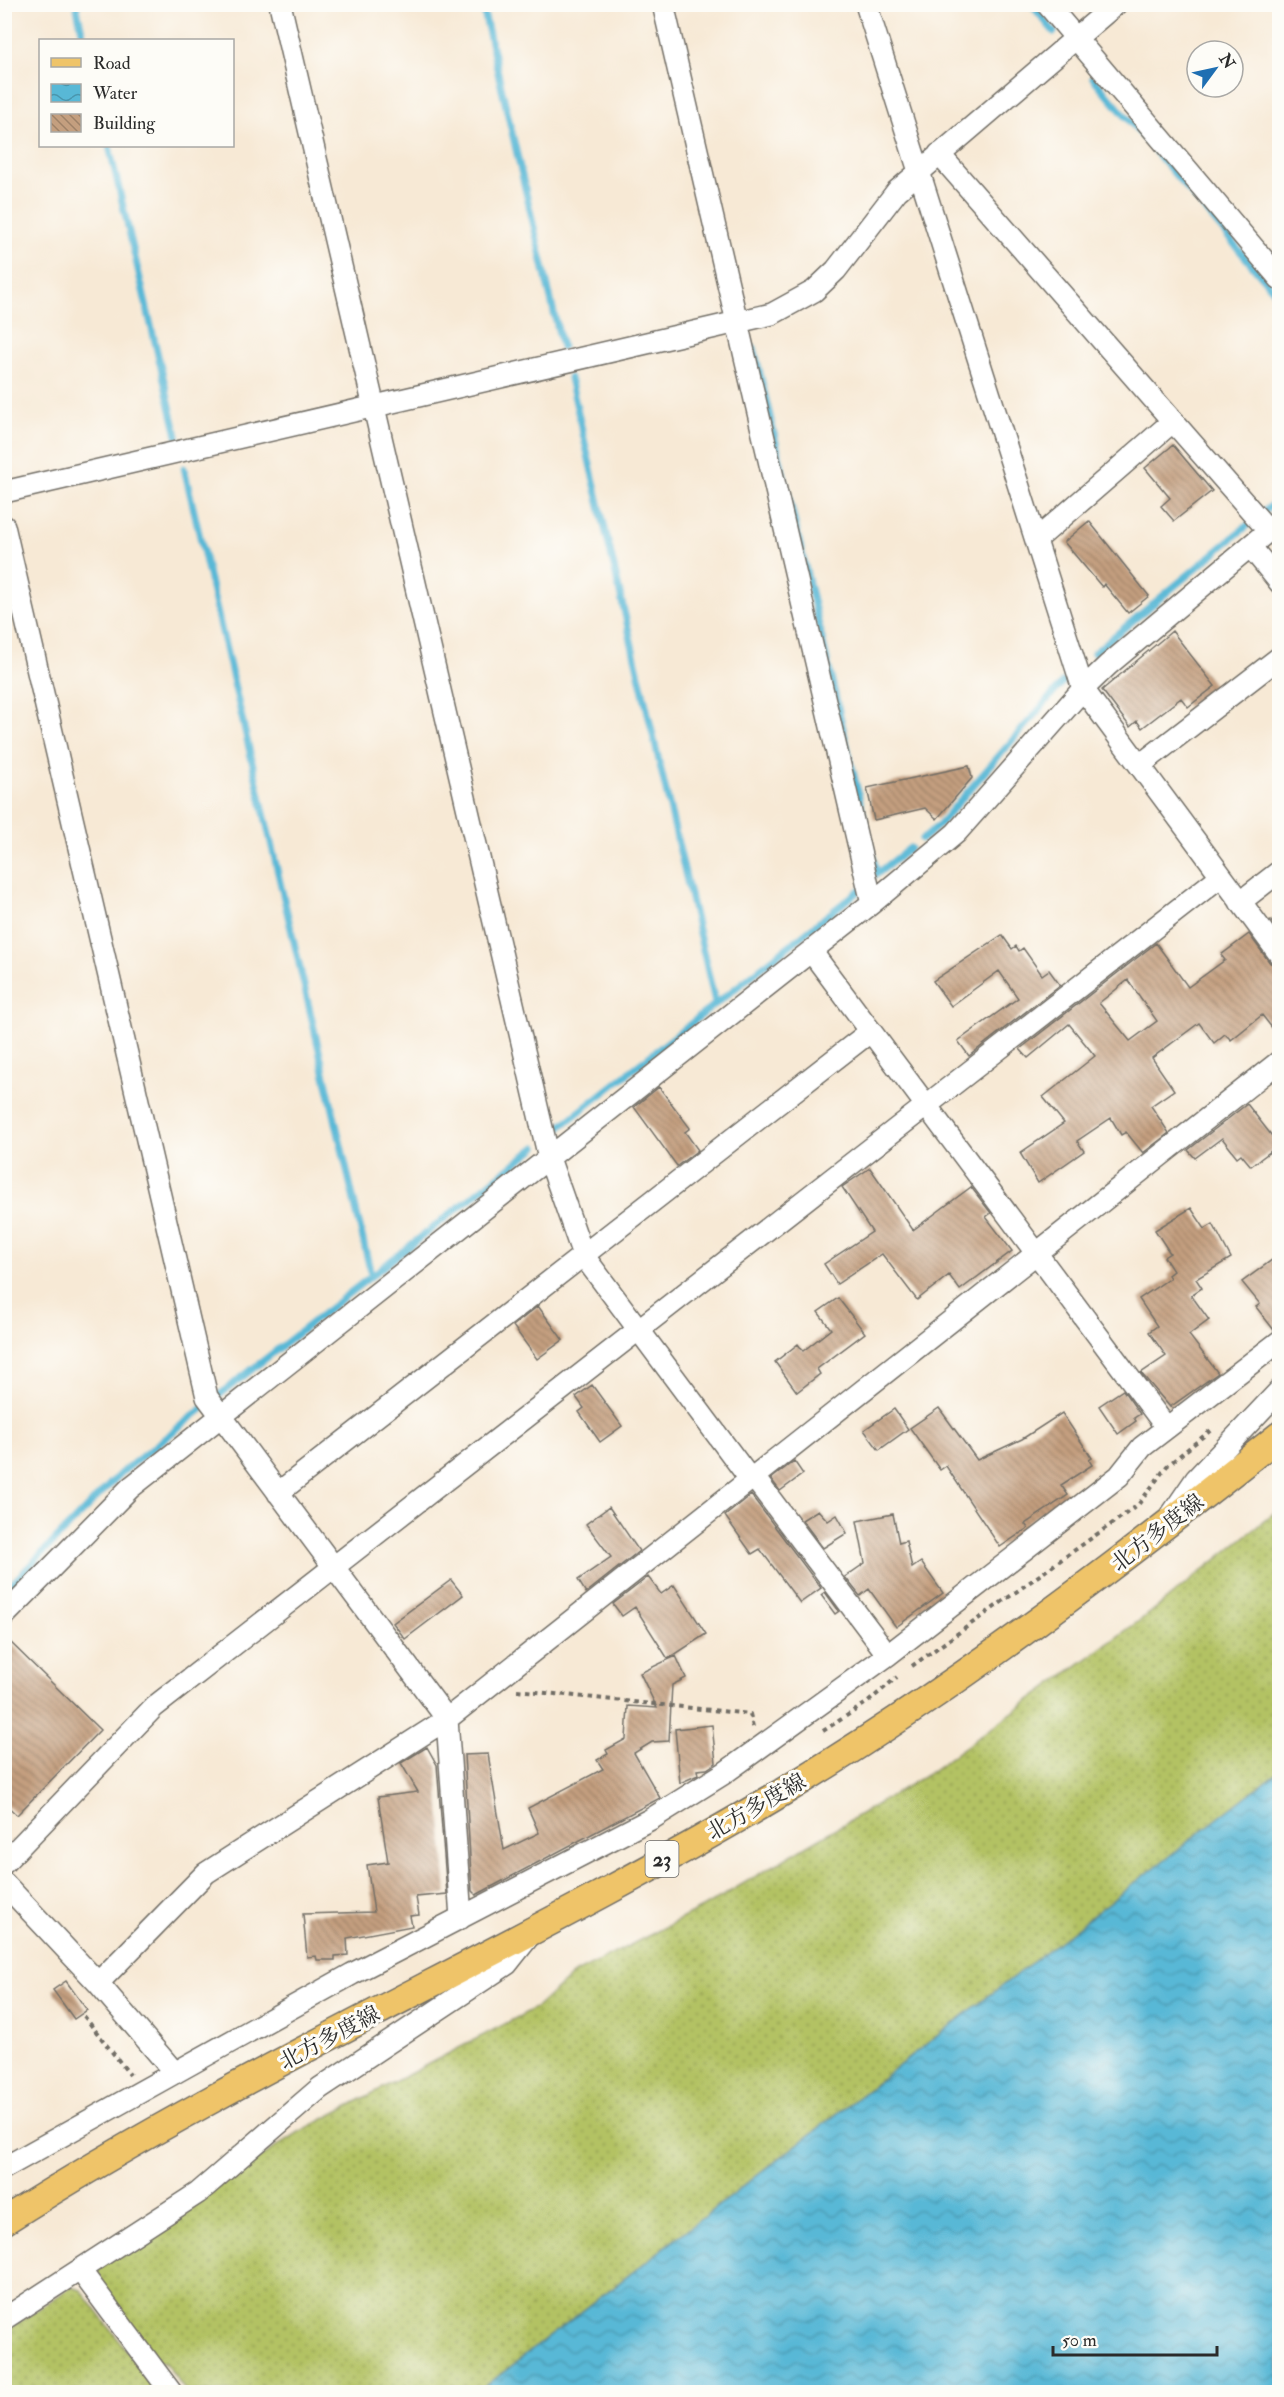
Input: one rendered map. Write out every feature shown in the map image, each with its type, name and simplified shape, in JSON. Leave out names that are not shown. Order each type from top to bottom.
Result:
[{"type":"main road","name":"北方多度線","points":[[4,2221],[62,2184],[259,2073],[534,1930],[771,1799],[1006,1643],[1161,1530],[1280,1435]]},
{"type":"street","points":[[280,4],[549,1158],[583,1255],[888,1655]]},
{"type":"street","points":[[663,4],[872,903]]},
{"type":"street","points":[[866,4],[1083,689],[1280,956]]},
{"type":"street","points":[[1047,4],[1280,279]]},
{"type":"street","points":[[4,492],[772,314],[814,291],[836,270],[897,191],[1116,4]]},
{"type":"street","points":[[4,1616],[130,1488],[812,951],[956,833],[1083,689],[1274,526],[1172,422],[939,154]]},
{"type":"street","points":[[1036,540],[1172,422]]},
{"type":"street","points":[[4,526],[207,1397],[447,1719],[461,1918]]},
{"type":"street","points":[[1250,546],[1280,583]]},
{"type":"street","points":[[1140,765],[1280,657]]},
{"type":"street","points":[[1240,902],[1280,871]]},
{"type":"street","points":[[4,1863],[154,1707],[925,1104],[1221,876]]},
{"type":"street","points":[[812,951],[1166,1428]]},
{"type":"street","points":[[278,1493],[872,1031]]},
{"type":"street","points":[[98,1983],[206,1873],[447,1719],[1280,1061]]},
{"type":"street","points":[[4,2169],[352,1974],[651,1819],[723,1774],[764,1742],[888,1655],[1119,1476],[1142,1447],[1280,1341]]},
{"type":"street","points":[[1161,1530],[1196,1479],[1280,1390]]},
{"type":"street","points":[[4,1883],[98,1983],[176,2073]]},
{"type":"street","points":[[4,2319],[198,2193],[321,2088],[507,1964],[534,1930]]},
{"type":"street","points":[[80,2270],[171,2392]]},
{"type":"path","points":[[904,1671],[1138,1505],[1167,1466],[1219,1423]]},
{"type":"path","points":[[487,1687],[750,1714],[754,1728],[764,1742]]},
{"type":"path","points":[[84,2016],[142,2091]]},
{"type":"green space","points":[[1279,1509],[1279,1771],[478,2392],[186,2392],[166,2364],[157,2361],[95,2277],[99,2265],[299,2132],[537,2007],[572,1975],[704,1907],[926,1775],[1150,1613]]},
{"type":"green space","points":[[71,2287],[81,2290],[158,2392],[5,2392],[5,2332]]},
{"type":"water","points":[[1279,1771],[1279,2392],[478,2392]]},
{"type":"building","points":[[1173,445],[1212,491],[1174,521],[1161,506],[1170,498],[1145,468]]},
{"type":"building","points":[[1089,521],[1149,596],[1128,613],[1104,584],[1102,587],[1064,542]]},
{"type":"building","points":[[1172,631],[1215,686],[1188,707],[1181,698],[1142,728],[1137,721],[1130,727],[1102,690]]},
{"type":"building","points":[[969,766],[972,778],[937,819],[925,808],[874,820],[867,788]]},
{"type":"building","points":[[1280,915],[1280,933],[1271,921]]},
{"type":"building","points":[[1249,934],[1270,963],[1280,967],[1280,1038],[1262,1015],[1231,1040],[1225,1034],[1214,1043],[1199,1023],[1152,1058],[1174,1090],[1151,1106],[1169,1133],[1143,1153],[1126,1132],[1121,1135],[1111,1118],[1077,1141],[1084,1151],[1038,1183],[1020,1153],[1064,1123],[1043,1097],[1095,1056],[1069,1024],[1028,1058],[1020,1049],[1156,943],[1188,987],[1225,960],[1221,955]],"holes":[[[1128,980],[1157,1021],[1130,1041],[1099,1003]]]},
{"type":"building","points":[[1002,935],[1012,949],[1016,946],[1019,951],[1023,948],[1042,975],[1049,970],[1060,985],[969,1056],[958,1041],[1018,998],[999,971],[951,1006],[933,981]]},
{"type":"building","points":[[659,1087],[690,1128],[685,1132],[698,1150],[677,1166],[634,1107]]},
{"type":"building","points":[[1247,1104],[1279,1145],[1251,1166],[1241,1154],[1237,1157],[1222,1138],[1195,1158],[1188,1150]]},
{"type":"building","points":[[870,1168],[913,1230],[971,1187],[991,1213],[986,1217],[1012,1251],[960,1290],[949,1275],[917,1300],[882,1254],[837,1284],[824,1264],[872,1232],[842,1187]]},
{"type":"building","points":[[1191,1208],[1205,1229],[1213,1224],[1231,1258],[1196,1279],[1202,1288],[1191,1295],[1209,1320],[1189,1335],[1218,1373],[1170,1407],[1141,1373],[1166,1356],[1149,1332],[1157,1326],[1139,1299],[1170,1278],[1168,1275],[1173,1271],[1164,1257],[1170,1253],[1155,1230]]},
{"type":"building","points":[[1280,1254],[1280,1328],[1274,1330],[1256,1307],[1260,1304],[1242,1282]]},
{"type":"building","points":[[838,1298],[865,1333],[817,1369],[820,1374],[797,1392],[775,1362],[798,1344],[803,1351],[831,1329],[818,1312]]},
{"type":"building","points":[[538,1306],[563,1340],[537,1359],[513,1326]]},
{"type":"building","points":[[592,1385],[622,1426],[600,1442],[579,1412],[584,1408],[576,1397]]},
{"type":"building","points":[[1123,1390],[1140,1414],[1134,1418],[1136,1421],[1118,1434],[1099,1406]]},
{"type":"building","points":[[939,1408],[977,1460],[1022,1439],[1062,1413],[1092,1458],[1089,1460],[1092,1465],[1061,1485],[1068,1495],[1025,1524],[1028,1528],[1000,1547],[946,1466],[940,1470],[910,1428]]},
{"type":"building","points":[[894,1409],[908,1429],[879,1450],[864,1430]]},
{"type":"building","points":[[794,1461],[803,1474],[780,1491],[771,1479]]},
{"type":"building","points":[[751,1495],[821,1588],[800,1603],[760,1549],[752,1554],[725,1516]]},
{"type":"building","points":[[609,1507],[639,1551],[586,1593],[578,1580],[611,1557],[586,1524]]},
{"type":"building","points":[[818,1510],[828,1521],[837,1515],[847,1533],[823,1548],[802,1520]]},
{"type":"building","points":[[893,1514],[899,1543],[906,1541],[912,1568],[921,1562],[943,1593],[896,1627],[869,1589],[860,1596],[845,1577],[865,1563],[857,1521]]},
{"type":"building","points":[[648,1577],[661,1594],[674,1585],[706,1634],[668,1659],[635,1607],[622,1616],[613,1604]]},
{"type":"building","points":[[451,1580],[463,1595],[405,1639],[393,1623]]},
{"type":"building","points":[[825,1592],[839,1611],[835,1614],[821,1595]]},
{"type":"building","points":[[4,1636],[100,1730],[17,1815],[4,1803]]},
{"type":"building","points":[[676,1656],[686,1678],[672,1685],[669,1741],[652,1742],[634,1753],[660,1798],[476,1895],[472,1891],[464,1755],[488,1754],[504,1850],[539,1833],[528,1808],[603,1769],[597,1760],[608,1754],[606,1750],[626,1739],[628,1706],[657,1708],[640,1673]]},
{"type":"building","points":[[712,1725],[716,1763],[707,1769],[697,1770],[698,1775],[680,1783],[675,1729]]},
{"type":"building","points":[[427,1747],[437,1765],[447,1894],[416,1897],[419,1915],[410,1916],[412,1926],[347,1938],[348,1955],[335,1956],[335,1960],[317,1960],[316,1956],[307,1957],[303,1914],[374,1912],[367,1865],[388,1862],[378,1797],[418,1792],[401,1763]]},
{"type":"building","points":[[66,1981],[87,2010],[74,2019],[53,1990]]},
{"type":"waterway","points":[[76,4],[84,39]]},
{"type":"waterway","points":[[482,4],[562,347]]},
{"type":"waterway","points":[[1031,4],[1054,32]]},
{"type":"waterway","points":[[1093,78],[1280,298]]},
{"type":"waterway","points":[[109,147],[177,436]]},
{"type":"waterway","points":[[754,348],[877,874],[910,848]]},
{"type":"waterway","points":[[570,378],[715,1002]]},
{"type":"waterway","points":[[184,468],[371,1274]]},
{"type":"waterway","points":[[1263,512],[1280,499]]},
{"type":"waterway","points":[[1094,653],[1248,525]]},
{"type":"waterway","points":[[922,839],[938,826],[1063,682]]},
{"type":"waterway","points":[[555,1131],[861,889]]},
{"type":"waterway","points":[[218,1396],[536,1147]]},
{"type":"waterway","points":[[4,1592],[121,1473],[203,1408]]}]
